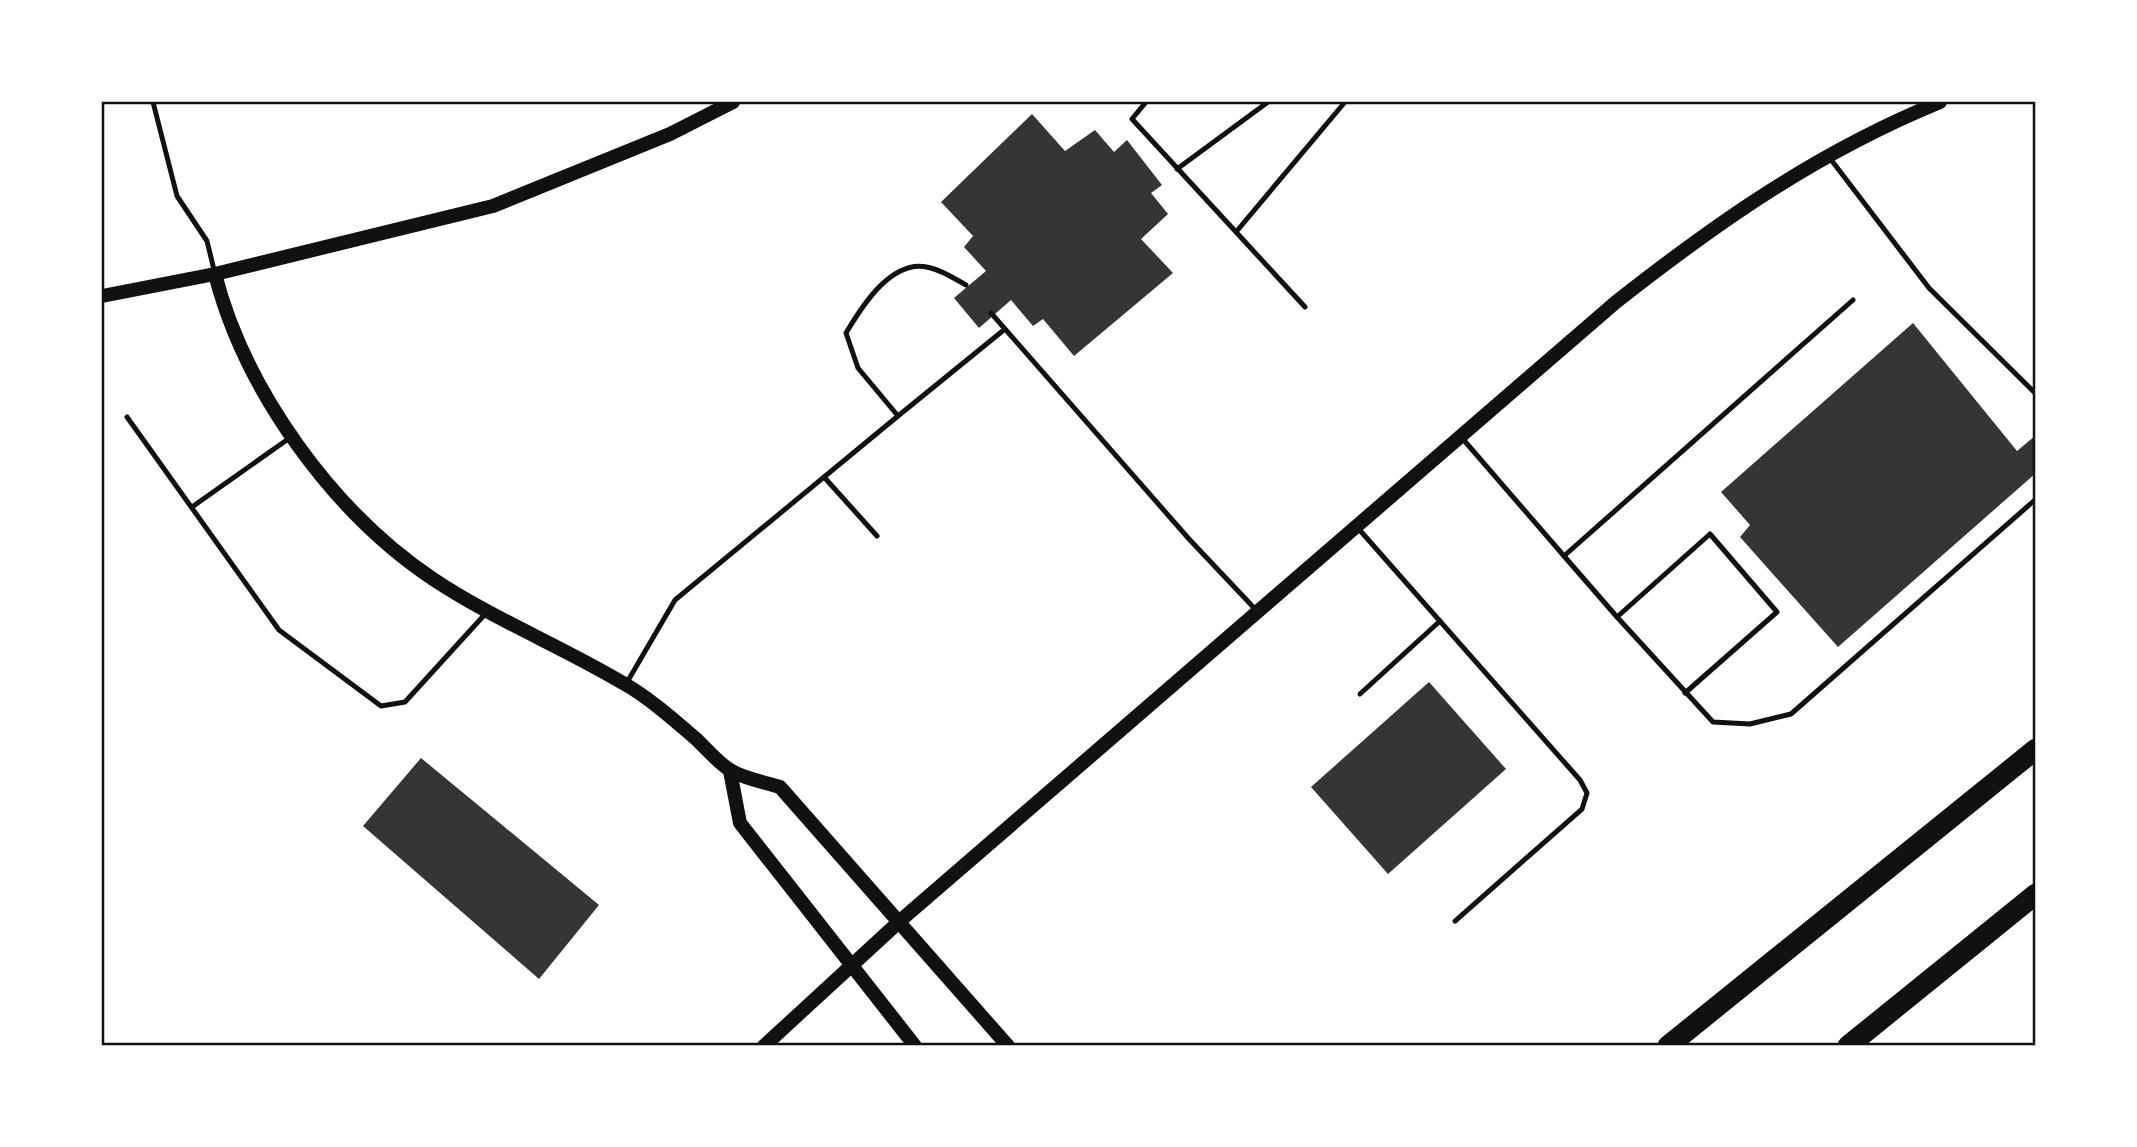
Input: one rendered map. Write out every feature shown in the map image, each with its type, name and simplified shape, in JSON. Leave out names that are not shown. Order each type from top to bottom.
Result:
[{"type":"highway","points":[[1668,1045],[2035,749]]},
{"type":"highway","points":[[1848,1045],[2035,894]]},
{"type":"main road","points":[[102,296],[215,274],[493,206],[670,134],[733,102]]},
{"type":"main road","points":[[764,1045],[901,920],[1616,302],[1705,232],[1827,155],[1940,102]]},
{"type":"main road","points":[[215,274],[237,345],[291,437],[378,535],[431,578],[487,612],[626,684],[694,736],[730,771],[780,787],[901,920],[1008,1045]]},
{"type":"main road","points":[[730,771],[740,823],[850,966],[915,1045]]},
{"type":"lane","points":[[153,102],[177,196],[207,241],[215,274]]},
{"type":"lane","points":[[1146,102],[1132,119],[1305,307]]},
{"type":"lane","points":[[1177,169],[1268,102]]},
{"type":"lane","points":[[1236,232],[1345,102]]},
{"type":"lane","points":[[1827,155],[1920,278],[2035,394]]},
{"type":"lane","points":[[898,416],[858,368],[846,333],[864,302],[902,268],[929,267],[966,285]]},
{"type":"lane","points":[[1564,556],[1853,300]]},
{"type":"lane","points":[[991,313],[1189,538],[1259,612]]},
{"type":"lane","points":[[626,684],[675,600],[1005,328]]},
{"type":"lane","points":[[127,417],[279,630],[381,706],[405,702],[487,612]]},
{"type":"lane","points":[[1460,435],[1617,617],[1713,722],[1750,724],[1791,714],[2035,499]]},
{"type":"lane","points":[[192,507],[291,437]]},
{"type":"lane","points":[[824,477],[877,536]]},
{"type":"lane","points":[[1357,527],[1580,780],[1587,793],[1582,808],[1455,921]]},
{"type":"lane","points":[[1617,617],[1710,534],[1777,612],[1685,693]]},
{"type":"lane","points":[[1360,694],[1440,621]]},
{"type":"building","points":[[1032,114],[1065,151],[1095,130],[1114,152],[1127,140],[1162,185],[1151,193],[1168,214],[1141,239],[1173,273],[1074,356],[1043,319],[1033,326],[1011,300],[979,328],[954,298],[986,271],[964,247],[973,236],[941,202]]},
{"type":"building","points":[[1913,323],[2017,451],[2036,435],[2036,473],[1838,647],[1740,537],[1750,525],[1721,492]]},
{"type":"building","points":[[1429,682],[1506,769],[1388,874],[1311,787]]},
{"type":"building","points":[[421,758],[599,905],[539,979],[363,826]]}]
